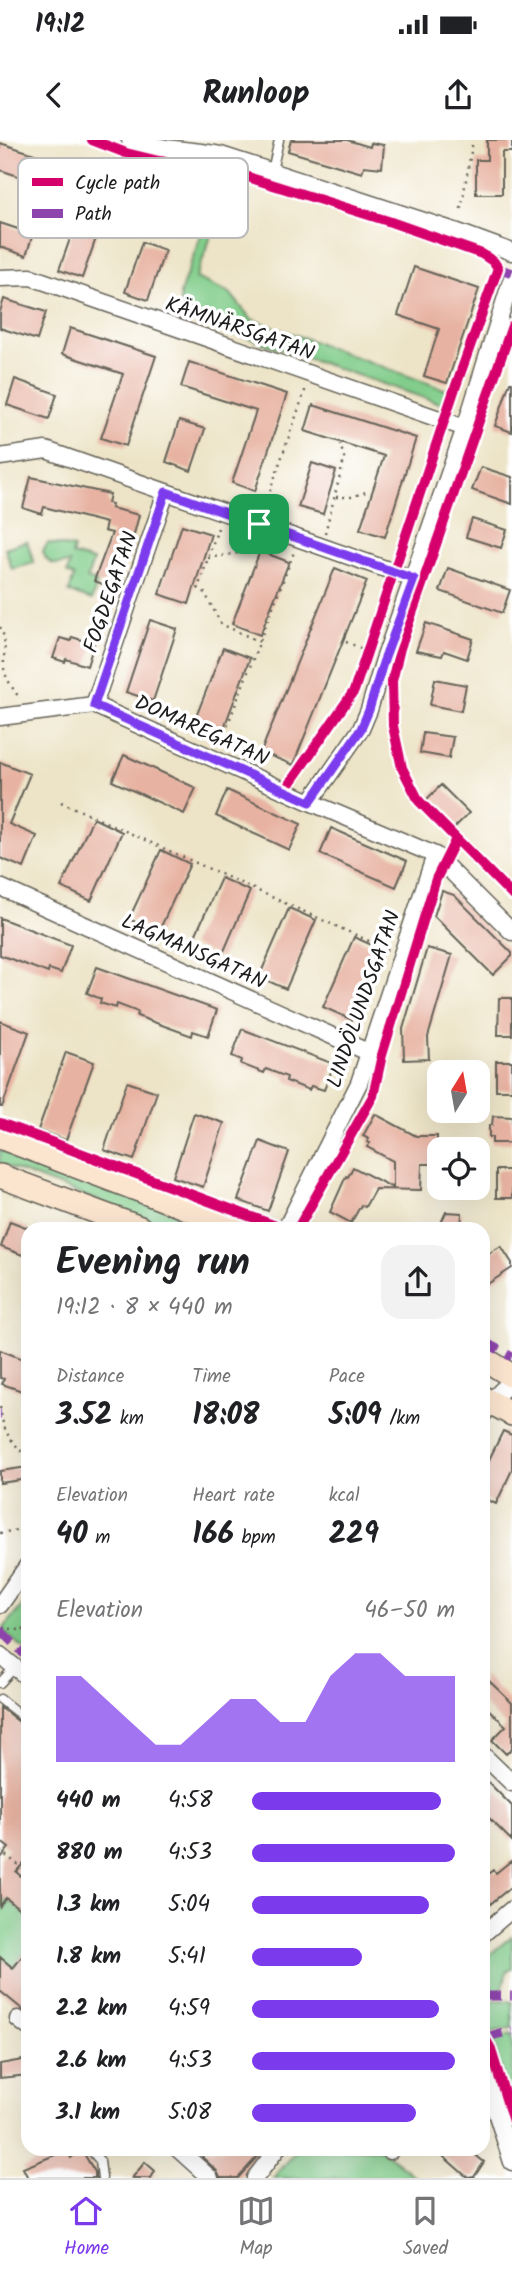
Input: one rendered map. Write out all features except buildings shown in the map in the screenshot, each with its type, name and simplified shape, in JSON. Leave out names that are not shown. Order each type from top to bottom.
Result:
[{"type":"main road","points":[[0,1137],[223,1222]]},
{"type":"main road","points":[[0,1176],[124,1222]]},
{"type":"main road","points":[[490,1363],[512,1378]]},
{"type":"main road","points":[[490,1407],[512,1414]]},
{"type":"street","points":[[130,140],[231,158]]},
{"type":"street","points":[[248,163],[512,252]]},
{"type":"street","name":"KÄMNÄRSGATAN","points":[[0,278],[31,277],[465,428]]},
{"type":"street","points":[[310,802],[355,739],[365,720],[465,428],[512,278]]},
{"type":"street","points":[[0,457],[46,450],[166,492],[258,531],[322,546],[414,579]]},
{"type":"street","name":"FOGDEGATAN","points":[[94,705],[166,492]]},
{"type":"street","points":[[0,717],[94,705]]},
{"type":"street","name":"DOMAREGATAN","points":[[94,705],[435,855],[512,932]]},
{"type":"street","name":"LINDÖLUNDSGATAN","points":[[289,1222],[359,1083],[435,855]]},
{"type":"street","name":"LAGMANSGATAN","points":[[0,887],[370,1053]]},
{"type":"street","points":[[490,1400],[512,1378]]},
{"type":"street","points":[[0,1605],[21,1575]]},
{"type":"street","points":[[0,1655],[21,1671]]},
{"type":"street","points":[[490,1762],[512,1783]]},
{"type":"street","points":[[490,1928],[512,1909]]},
{"type":"street","points":[[490,2093],[512,2162]]},
{"type":"street","points":[[186,2156],[210,2178]]},
{"type":"street","points":[[256,2178],[272,2156]]},
{"type":"lane","points":[[272,171],[279,140]]},
{"type":"lane","points":[[0,1683],[21,1672]]},
{"type":"lane","points":[[0,1699],[21,1716]]},
{"type":"lane","points":[[96,2156],[100,2161],[102,2178]]},
{"type":"path","points":[[461,209],[473,140]]},
{"type":"path","points":[[240,553],[258,531],[312,376]]},
{"type":"path","points":[[322,546],[344,457],[340,443]]},
{"type":"path","points":[[336,497],[351,497],[369,491]]},
{"type":"path","points":[[220,521],[198,588],[205,593],[221,624],[260,642]]},
{"type":"path","points":[[208,558],[262,549],[258,531]]},
{"type":"path","points":[[218,752],[296,547]]},
{"type":"path","points":[[0,627],[6,646],[4,669],[26,708]]},
{"type":"path","points":[[346,642],[368,651]]},
{"type":"path","points":[[0,673],[4,669]]},
{"type":"path","points":[[61,802],[401,956]]},
{"type":"path","points":[[0,1408],[3,1428],[21,1450]]},
{"type":"path","points":[[0,1533],[17,1530]]},
{"type":"path","points":[[3,1628],[21,1630]]},
{"type":"path","points":[[0,1851],[21,1867]]},
{"type":"green space","points":[[200,238],[210,238],[196,278],[230,293],[251,319],[450,391],[445,405],[198,321],[180,310],[180,293]]},
{"type":"green space","points":[[27,541],[34,563],[12,569],[5,548]]},
{"type":"green space","points":[[48,543],[74,548],[72,555],[93,561],[87,579],[97,582],[92,600],[69,592],[74,576],[67,573],[70,563],[56,564],[47,560],[43,551]]},
{"type":"green space","points":[[0,1150],[200,1222],[155,1222],[0,1164]]},
{"type":"green space","points":[[21,1607],[21,1646],[6,1634],[4,1628]]},
{"type":"green space","points":[[6,1898],[21,1910],[21,1958],[13,1968],[0,1957],[0,1906]]},
{"type":"green space","points":[[512,1936],[512,1969],[507,1971],[502,1990],[490,1992],[490,1954]]},
{"type":"green space","points":[[490,2001],[512,2002],[512,2028],[490,2032]]},
{"type":"green space","points":[[512,2034],[512,2107],[492,2039]]},
{"type":"green space","points":[[291,2156],[389,2156],[416,2178],[273,2178]]},
{"type":"marked path","points":[[498,268],[512,273]]},
{"type":"marked path","points":[[490,1345],[512,1357]]},
{"type":"marked path","points":[[0,1630],[21,1651]]},
{"type":"marked path","points":[[490,1996],[512,1996]]},
{"type":"marked path","points":[[490,2036],[512,2031]]},
{"type":"cycle path","points":[[92,140],[147,158]]},
{"type":"cycle path","points":[[248,177],[482,254],[498,268],[354,691],[285,790]]},
{"type":"cycle path","points":[[512,326],[400,648],[392,681],[393,726],[402,768],[419,801],[512,895]]},
{"type":"cycle path","points":[[301,1222],[373,1096],[382,1055],[436,879],[456,839]]},
{"type":"cycle path","points":[[0,1123],[265,1222]]},
{"type":"cycle path","points":[[490,2047],[512,2118]]},
{"type":"route","points":[[166,492],[259,524],[414,579],[361,729],[310,802],[94,705],[166,492]]}]
